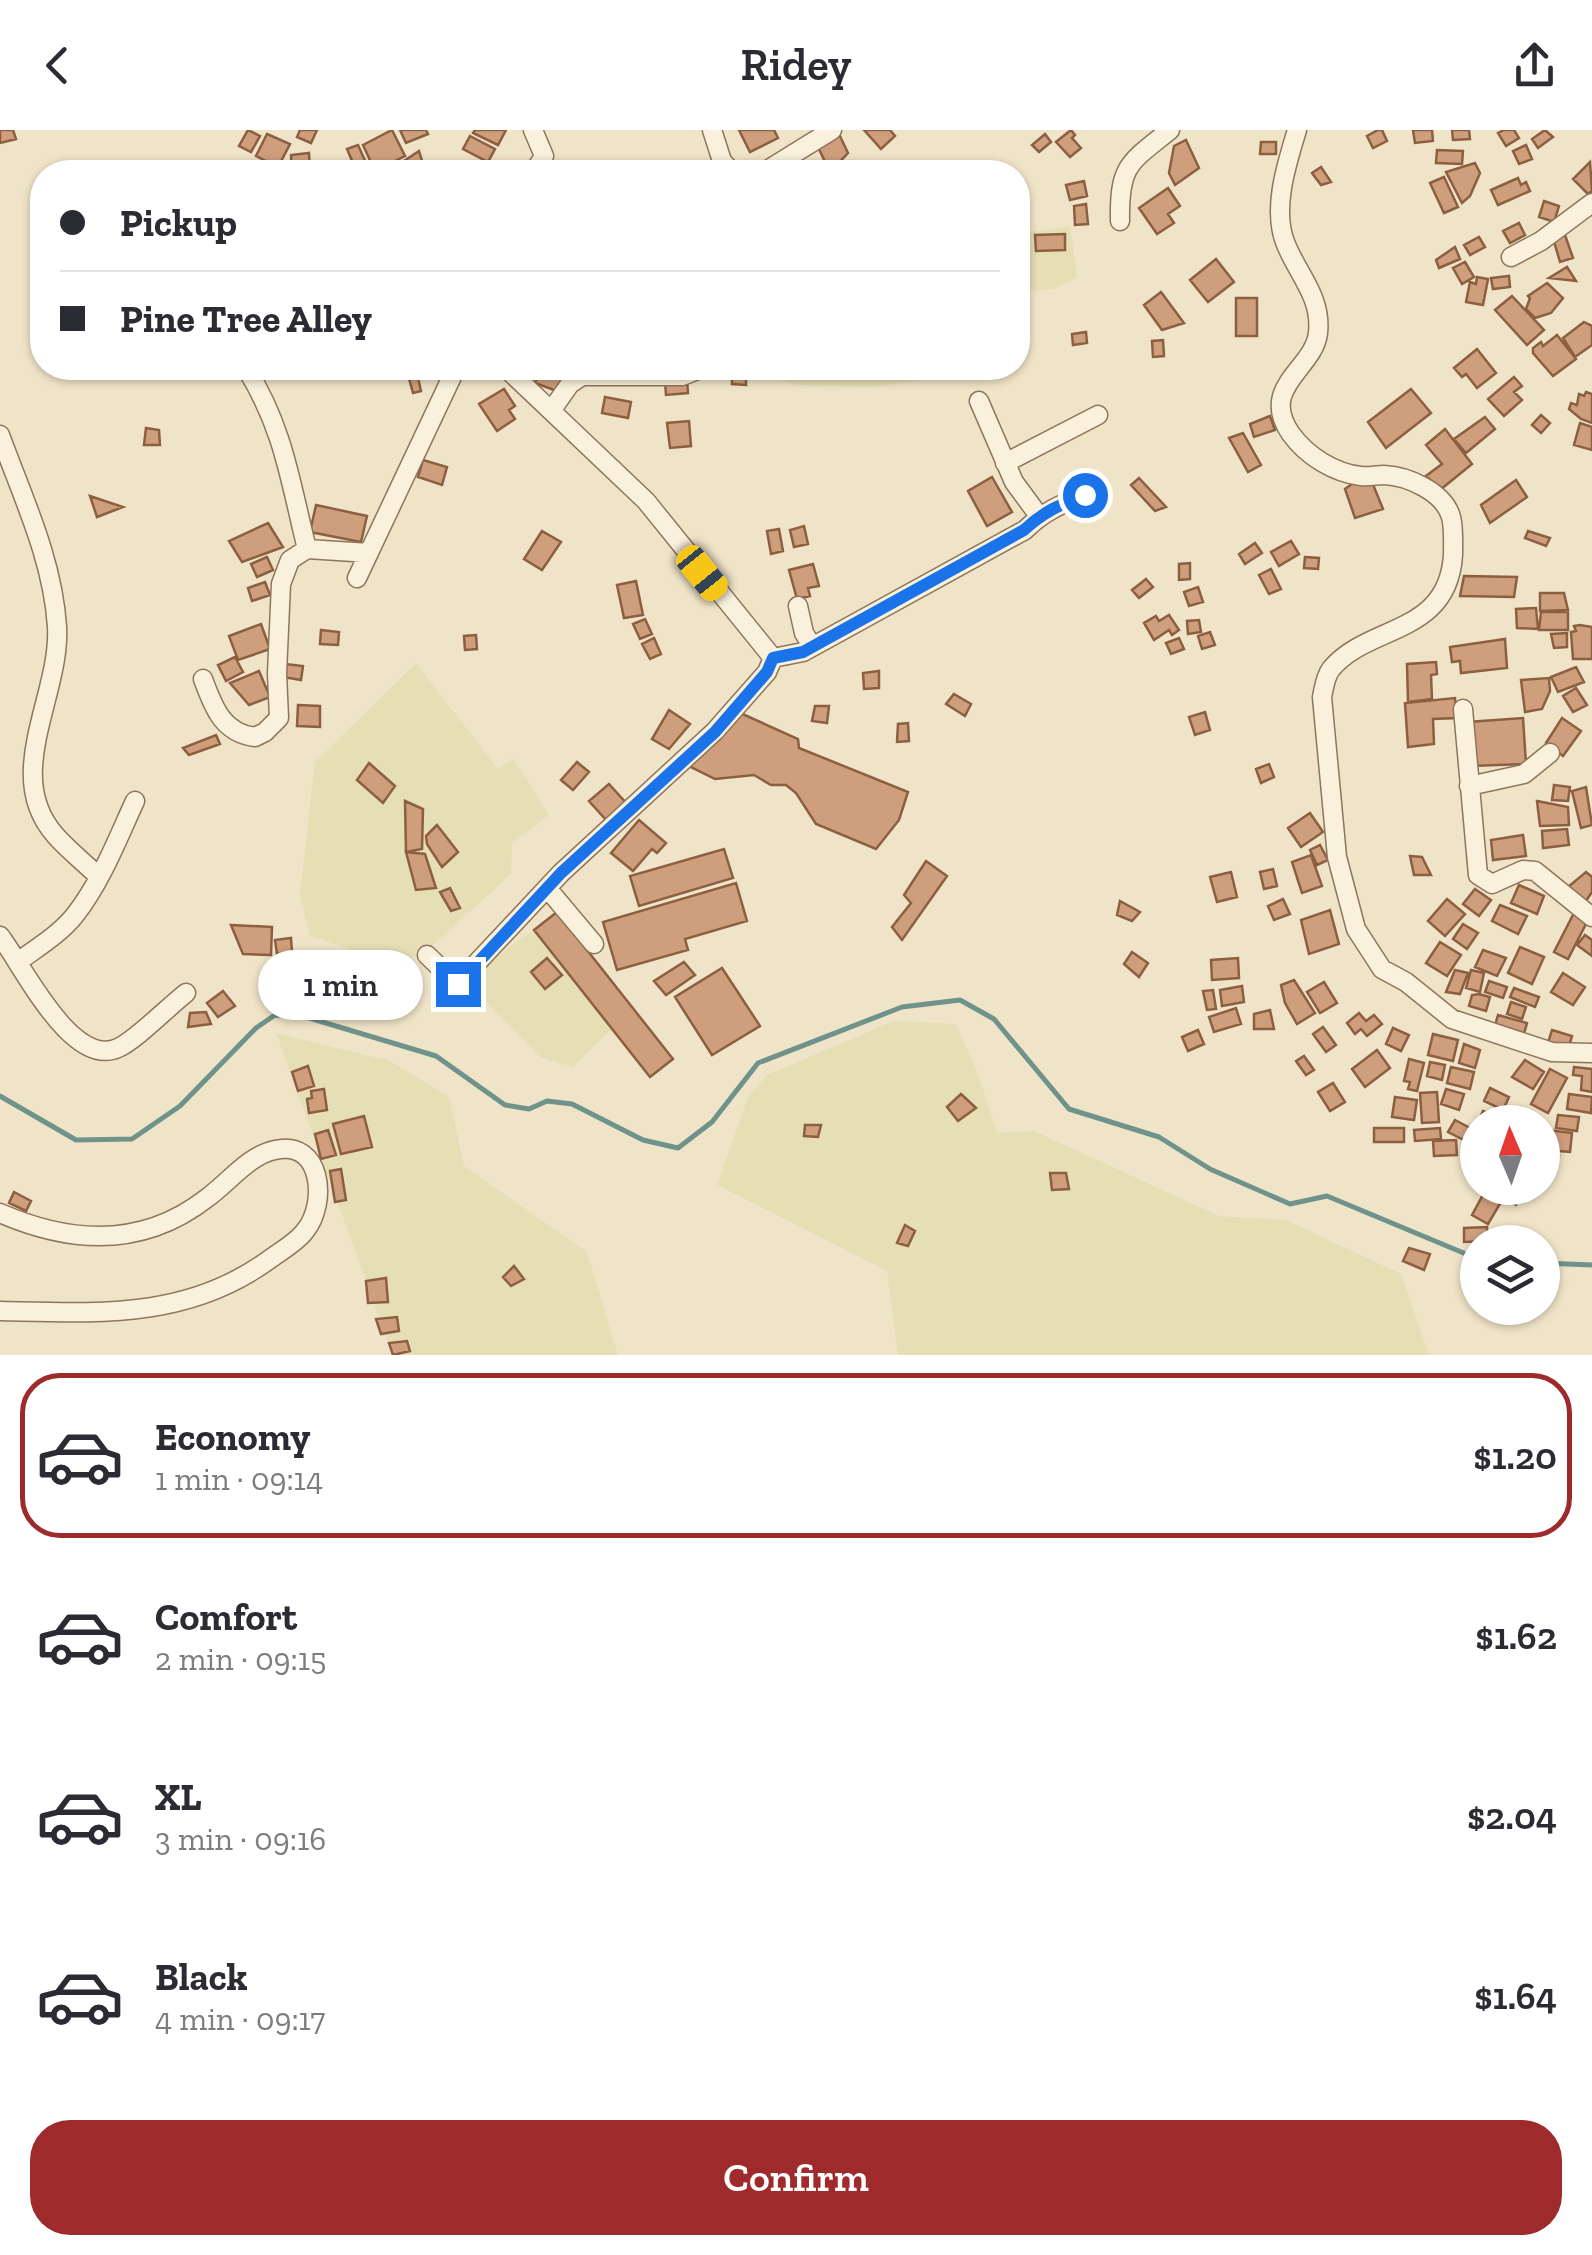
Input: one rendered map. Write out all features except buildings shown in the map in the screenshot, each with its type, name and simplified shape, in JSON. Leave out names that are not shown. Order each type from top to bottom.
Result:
[{"type":"street","points":[[533,130],[544,156],[542,160]]},
{"type":"street","points":[[712,130],[722,160]]},
{"type":"street","points":[[783,160],[832,130]]},
{"type":"street","points":[[1297,130],[1286,168],[1282,229],[1315,300],[1318,320],[1314,349],[1285,386],[1283,411],[1288,430],[1324,464],[1363,477],[1405,478],[1429,490],[1451,518],[1453,557],[1448,580],[1432,606],[1410,624],[1346,657],[1329,671],[1324,683],[1331,818],[1336,856],[1356,929],[1382,969],[1406,982],[1452,1020],[1552,1052],[1592,1053]]},
{"type":"street","points":[[1120,221],[1123,175],[1133,160],[1168,131]]},
{"type":"street","points":[[1511,257],[1541,242],[1592,203]]},
{"type":"street","points":[[252,380],[288,458],[307,549]]},
{"type":"street","points":[[357,578],[450,380]]},
{"type":"street","points":[[518,380],[646,501],[773,658]]},
{"type":"street","points":[[550,411],[576,380]]},
{"type":"street","points":[[979,401],[1005,464],[1039,516]]},
{"type":"street","points":[[1005,464],[1098,416]]},
{"type":"street","points":[[0,436],[45,558],[57,630],[55,667],[33,753],[32,780],[38,806],[52,833],[100,877]]},
{"type":"street","points":[[427,955],[461,992],[547,888],[715,732],[767,672],[773,658],[812,646],[1024,530],[1039,516],[1085,495]]},
{"type":"street","points":[[203,679],[217,714],[238,733],[255,736],[275,724],[279,718],[277,673],[282,584],[290,560],[307,549],[369,554]]},
{"type":"street","points":[[798,606],[804,633],[812,646]]},
{"type":"street","points":[[1463,709],[1478,875],[1492,884],[1529,869],[1592,918]]},
{"type":"street","points":[[1469,786],[1524,774],[1550,753]]},
{"type":"street","points":[[19,960],[52,938],[74,916],[100,877],[135,801]]},
{"type":"street","points":[[547,888],[594,944]]},
{"type":"street","points":[[0,936],[56,1019],[76,1042],[92,1050],[118,1048],[186,993]]},
{"type":"street","points":[[0,1213],[29,1226],[71,1236],[107,1237],[152,1229],[185,1215],[271,1150],[298,1151],[311,1162],[317,1175],[316,1205],[306,1230],[250,1274],[189,1300],[123,1313],[0,1311]]},
{"type":"shaded area","points":[[1070,226],[1077,277],[1054,289],[1031,291],[1030,232]]},
{"type":"shaded area","points":[[780,380],[916,380],[871,387],[796,385]]},
{"type":"shaded area","points":[[416,663],[498,769],[513,758],[549,815],[512,843],[511,874],[422,955],[382,960],[310,936],[300,894],[315,762]]},
{"type":"shaded area","points":[[534,930],[612,1029],[573,1067],[540,1057],[464,980]]},
{"type":"shaded area","points":[[894,1021],[956,1024],[997,1133],[1034,1131],[1219,1216],[1286,1220],[1401,1274],[1429,1355],[898,1355],[887,1271],[717,1185],[748,1097],[767,1075]]},
{"type":"shaded area","points":[[276,1033],[390,1061],[449,1097],[464,1166],[587,1252],[618,1355],[393,1355]]},
{"type":"waterway","points":[[0,1096],[76,1140],[132,1139],[180,1106],[256,1028],[275,1015],[306,1017],[436,1056],[505,1105],[529,1109],[547,1101],[572,1104],[643,1140],[678,1148],[712,1122],[758,1063],[902,1007],[960,1000],[994,1019],[1069,1109],[1159,1137],[1210,1169],[1290,1204],[1327,1196],[1460,1251]]},
{"type":"waterway","points":[[1560,1264],[1592,1265]]},
{"type":"route","points":[[458,984],[561,873],[715,732],[767,672],[773,658],[803,652],[1024,530],[1059,504],[1085,495]]}]
